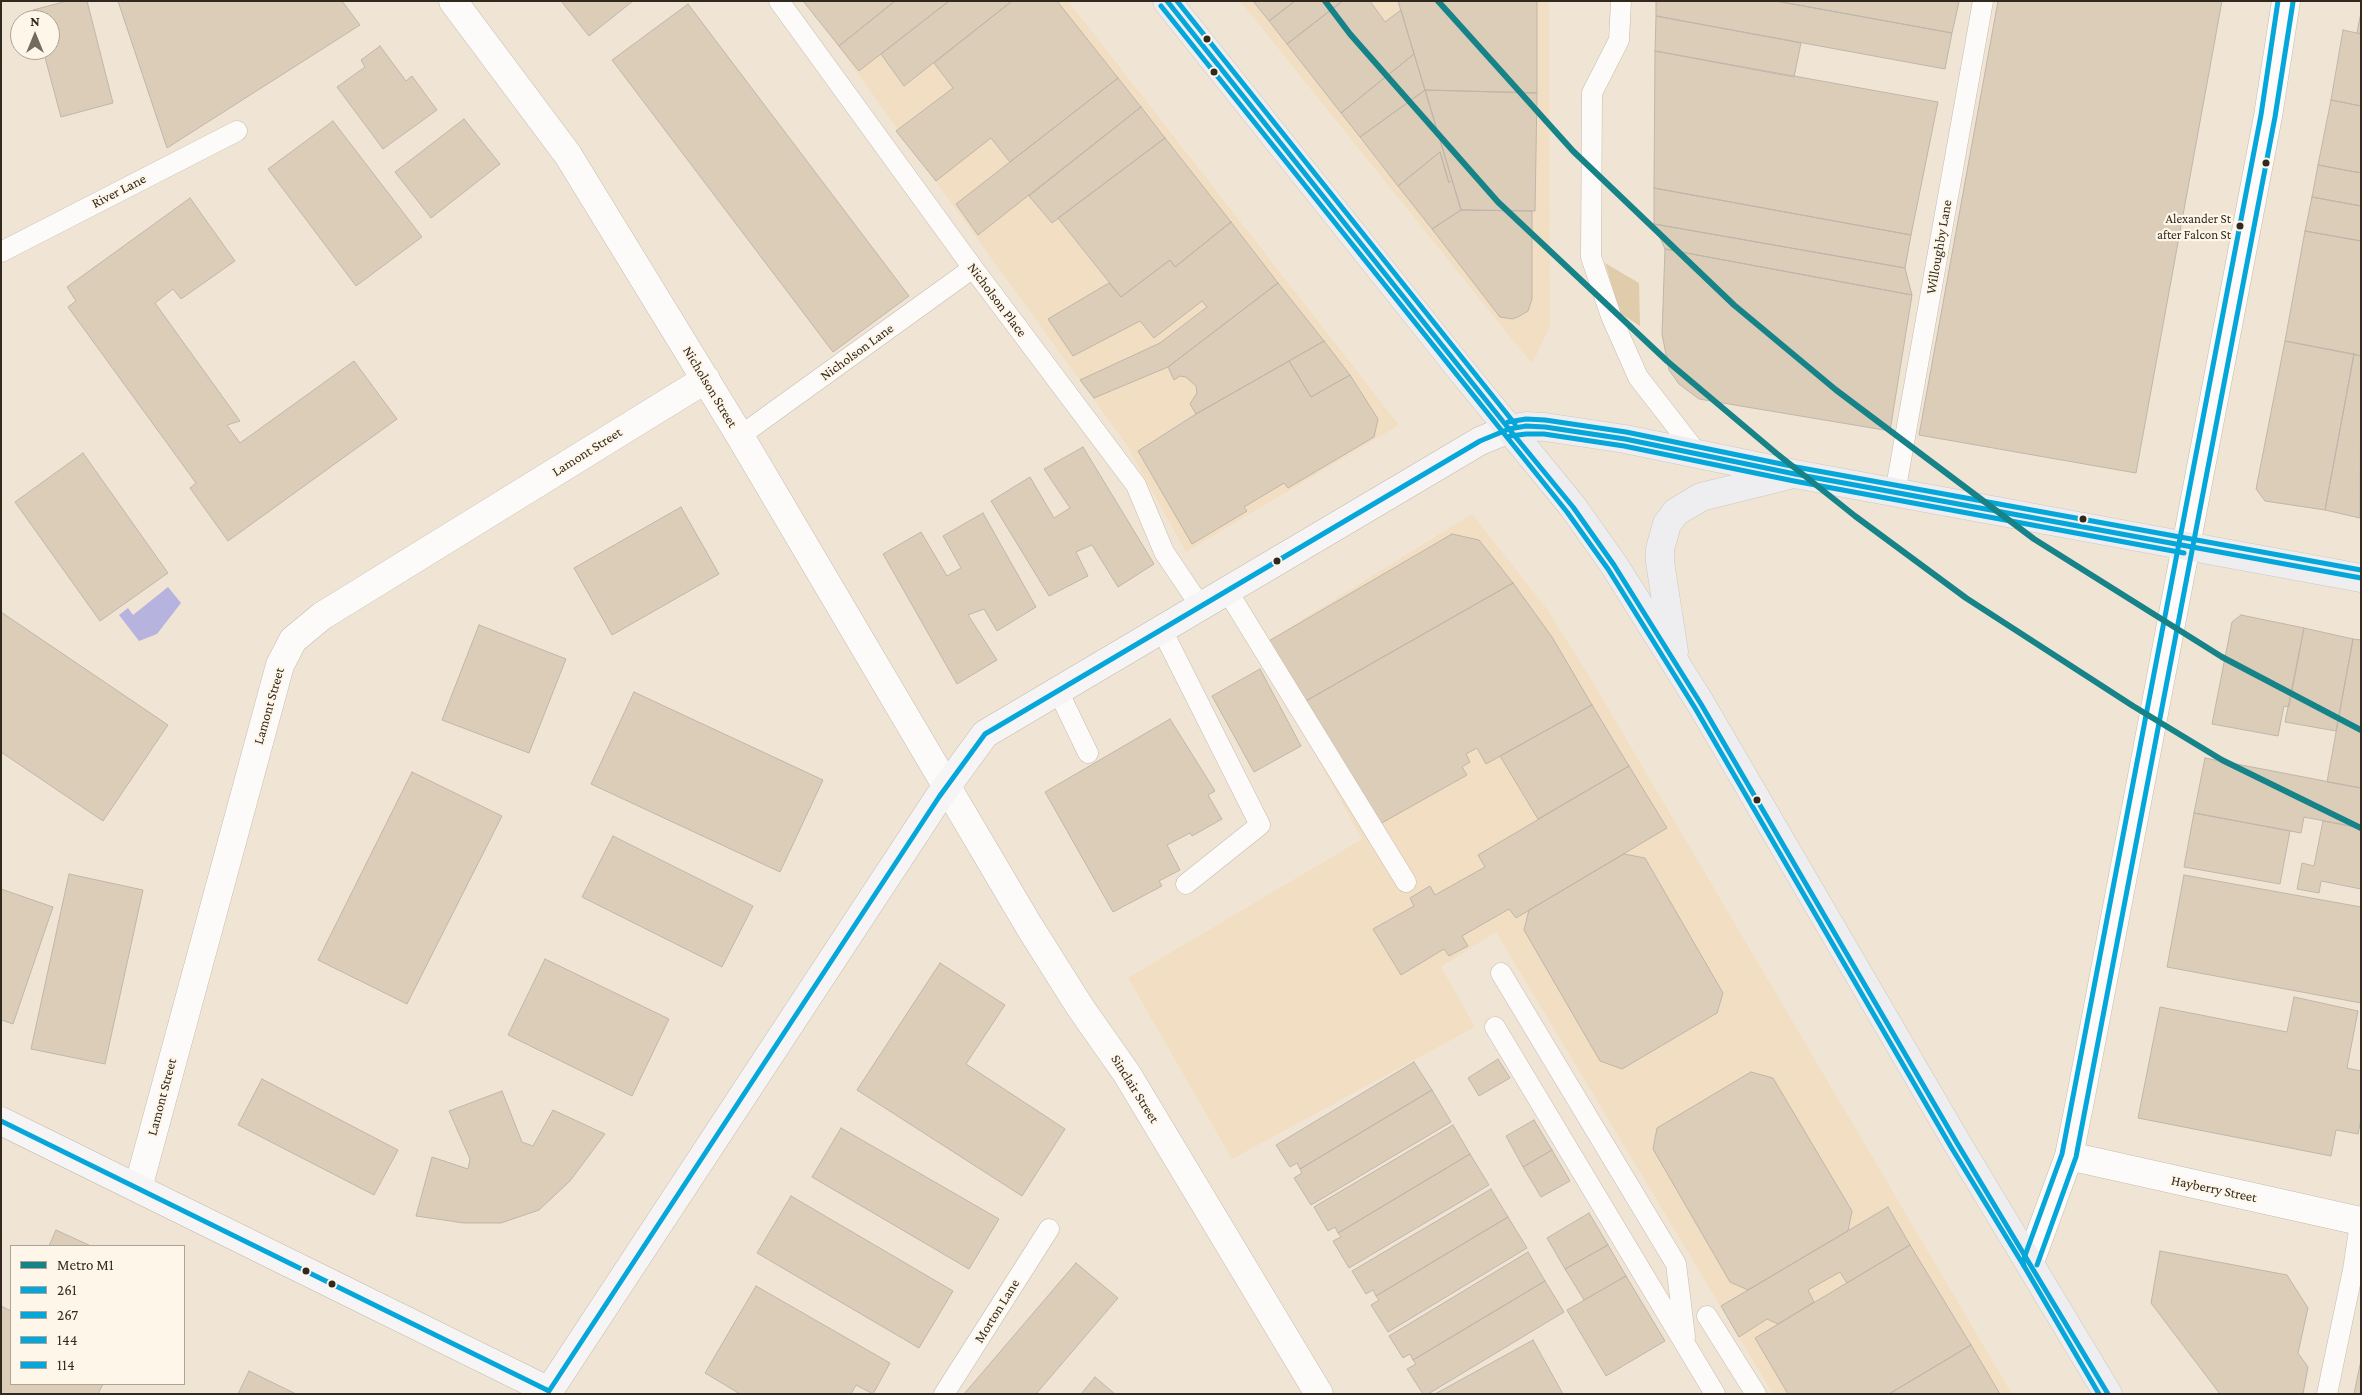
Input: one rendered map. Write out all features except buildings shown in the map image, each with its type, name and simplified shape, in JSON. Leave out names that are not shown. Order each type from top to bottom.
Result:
[{"type":"main road","points":[[1167,1],[1509,429],[1573,506],[1614,565],[1676,663],[1957,1143],[2108,1394]]},
{"type":"main road","points":[[1,1121],[549,1393],[947,786],[985,734],[1201,608],[1480,441],[1509,429],[1526,426],[1560,428],[1697,453],[1795,474],[2361,578]]},
{"type":"main road","points":[[1676,663],[1660,562],[1660,549],[1668,524],[1676,512],[1701,496],[1795,474]]},
{"type":"street","name":"Nicholson Street","points":[[453,1],[568,155],[706,379],[947,786]]},
{"type":"street","points":[[2030,1262],[2069,1156],[2270,107],[2286,1]]},
{"type":"street","name":"Lamont Street","points":[[138,1188],[280,665],[293,640],[322,616],[706,379]]},
{"type":"street","name":"Sinclair Street","points":[[947,786],[1029,926],[1080,1007],[1128,1074],[1319,1394]]},
{"type":"street","name":"Hayberry Street","points":[[2069,1156],[2360,1219]]},
{"type":"lane","name":"Nicholson Place","points":[[779,1],[973,268],[1136,485],[1164,552],[1201,608]]},
{"type":"lane","points":[[1621,1],[1619,40],[1592,93],[1591,257],[1611,316],[1638,377],[1697,453]]},
{"type":"lane","name":"Willoughby Lane","points":[[1895,492],[1982,1]]},
{"type":"lane","name":"River Lane","points":[[1,252],[237,130]]},
{"type":"lane","name":"Nicholson Lane","points":[[740,436],[973,268]]},
{"type":"lane","points":[[1228,592],[1406,882]]},
{"type":"lane","points":[[1162,630],[1260,825],[1186,884]]},
{"type":"lane","points":[[1058,691],[1088,753]]},
{"type":"lane","points":[[1501,974],[1676,1264],[1685,1344]]},
{"type":"lane","points":[[1495,1027],[1715,1394]]},
{"type":"lane","points":[[2327,1394],[2353,1270],[2360,1219]]},
{"type":"lane","name":"Morton Lane","points":[[944,1394],[1049,1229]]},
{"type":"lane","points":[[1707,1316],[1756,1394]]},
{"type":"shaded area","points":[[805,1],[1068,1],[1399,425],[1186,552],[1126,444]]},
{"type":"shaded area","points":[[1240,1],[1549,1],[1550,326],[1532,364]]},
{"type":"shaded area","points":[[1605,263],[1639,283],[1640,326],[1620,313]]},
{"type":"shaded area","points":[[1472,514],[1547,609],[1586,671],[2012,1394],[1773,1394],[1496,932],[1441,967],[1475,1027],[1232,1159],[1128,978],[1362,839],[1256,648]]},
{"type":"shaded area","points":[[168,587],[181,603],[157,634],[139,641],[119,615],[128,608],[133,615]]},
{"type":"metro line","name":"M1","points":[[1325,1],[1350,34],[1498,202],[1667,361],[1776,453],[1855,516],[1966,598],[2133,706],[2222,760],[2361,828]]},
{"type":"metro line","name":"M1","points":[[1438,1],[1573,151],[1734,305],[1836,390],[2034,539],[2222,657],[2361,730]]},
{"type":"transit line","name":"144","points":[[1167,1],[1509,429]]},
{"type":"transit line","name":"114","points":[[1177,1],[1515,424]]},
{"type":"transit line","points":[[2099,1394],[2024,1266],[2023,1261],[2062,1154],[2261,115],[2278,1]]},
{"type":"transit line","name":"267","points":[[2037,1265],[2076,1157],[2275,117],[2293,2]]},
{"type":"transit line","name":"267","points":[[1161,6],[1567,512],[1608,569],[1695,708],[1951,1147],[2024,1266]]},
{"type":"transit line","name":"114","points":[[1508,422],[1526,419],[1545,420],[1626,432],[1796,467],[2361,570]]},
{"type":"transit line","name":"144","points":[[1509,429],[1526,426],[1545,427],[1625,439],[1795,474],[2361,578]]},
{"type":"transit line","name":"261","points":[[1509,429],[1573,507],[1614,565],[1701,704],[1957,1143],[2108,1394]]},
{"type":"transit line","name":"261","points":[[549,1391],[939,797],[985,734],[1480,441],[1509,429]]},
{"type":"transit line","name":"267","points":[[1510,436],[1544,434],[1624,446],[1794,481],[2184,553]]},
{"type":"transit line","name":"261","points":[[1,1121],[549,1391]]},
{"type":"place","name":"Alexander St after Falcon St","points":[[2240,226]]}]
